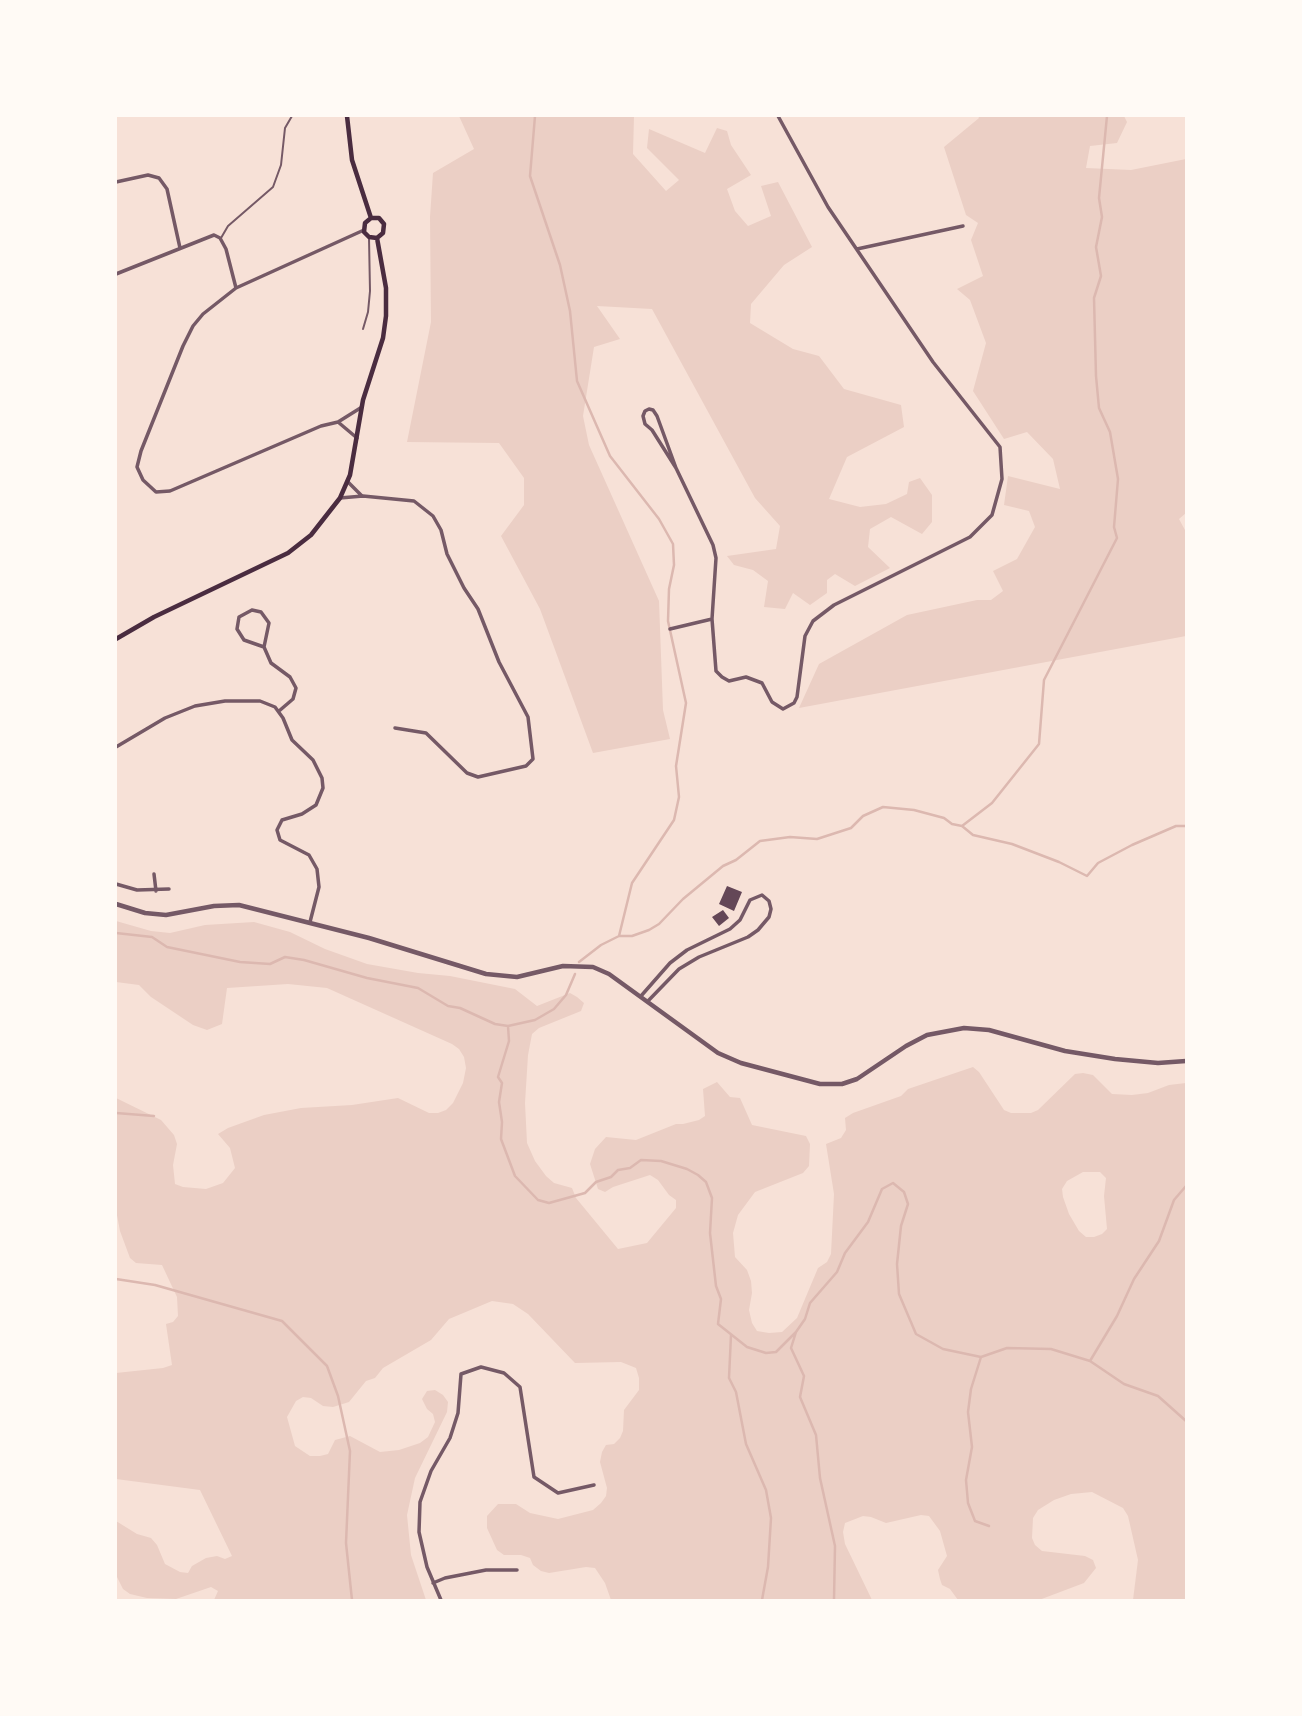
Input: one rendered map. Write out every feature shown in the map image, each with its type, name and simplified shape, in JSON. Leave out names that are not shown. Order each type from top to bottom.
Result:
[{"type":"main road","points":[[347,116],[352,160],[370,218]]},
{"type":"main road","points":[[370,218],[379,218],[384,224],[383,233],[377,238],[369,237],[364,230],[365,223],[370,218]]},
{"type":"main road","points":[[116,639],[154,617],[288,554],[311,535],[340,498],[348,482],[362,407],[383,338],[386,288],[377,238]]},
{"type":"street","points":[[676,468],[652,430],[645,424],[643,416],[649,409],[657,416],[676,468],[713,545],[716,558],[712,619],[716,671],[729,681],[746,677],[762,683],[767,695],[777,707],[783,709],[790,706],[797,697],[806,636],[809,628],[822,613],[971,537],[992,514],[1002,479],[1000,447],[933,362],[828,207],[778,116]]},
{"type":"street","points":[[116,182],[148,175],[159,178],[167,189],[180,248]]},
{"type":"street","points":[[857,249],[963,226]]},
{"type":"street","points":[[362,407],[338,422],[321,426],[170,491],[156,492],[144,480],[137,467],[183,345],[202,314],[236,288],[364,230]]},
{"type":"street","points":[[116,274],[214,236],[220,238],[226,249],[236,288]]},
{"type":"street","points":[[338,422],[357,438]]},
{"type":"street","points":[[348,482],[363,496]]},
{"type":"street","points":[[340,498],[363,496],[414,501],[433,516],[441,530],[447,554],[478,609],[499,662],[528,717],[533,759],[526,766],[478,777],[467,773],[426,733],[395,728]]},
{"type":"street","points":[[264,647],[244,640],[239,634],[237,625],[242,614],[252,610],[267,618],[269,630],[264,647],[271,663],[290,677],[296,688],[293,699],[279,711]]},
{"type":"street","points":[[670,629],[712,619]]},
{"type":"street","points":[[116,747],[165,718],[202,704],[260,701],[279,711],[292,740],[313,760],[322,778],[323,788],[316,805],[302,814],[282,820],[277,830],[280,840],[309,855],[317,869],[319,887],[310,922]]},
{"type":"street","points":[[154,874],[156,891]]},
{"type":"street","points":[[116,884],[137,890],[169,889]]},
{"type":"street","points":[[641,996],[670,963],[687,950],[730,929],[740,920],[750,900],[762,895],[769,901],[769,917],[758,930],[679,968],[648,1001]]},
{"type":"street","points":[[116,904],[145,913],[166,915],[214,906],[239,905],[310,922],[486,974],[517,977],[563,966],[593,967],[609,974],[698,1040],[729,1058],[820,1084],[842,1084],[857,1079],[915,1041],[952,1029],[989,1030],[1065,1051],[1115,1059],[1158,1063],[1186,1061]]},
{"type":"street","points":[[441,1601],[433,1584],[419,1532],[420,1502],[431,1471],[450,1438],[458,1413],[461,1374],[481,1367],[504,1373],[520,1387],[534,1477],[558,1493],[594,1485]]},
{"type":"street","points":[[433,1584],[445,1578],[486,1570],[517,1570]]},
{"type":"lane","points":[[220,238],[229,226],[273,187],[281,165],[285,128],[292,116]]},
{"type":"lane","points":[[363,329],[370,291],[369,237]]},
{"type":"shaded area","points":[[459,116],[634,116],[633,154],[666,191],[679,180],[647,148],[649,129],[705,153],[717,128],[727,131],[731,145],[751,175],[727,189],[735,211],[748,226],[771,216],[761,186],[778,182],[812,247],[784,265],[751,304],[750,323],[793,349],[819,356],[844,389],[901,405],[904,427],[847,457],[829,499],[860,507],[886,504],[907,494],[909,482],[920,478],[932,495],[932,522],[922,534],[891,517],[870,529],[868,547],[890,568],[855,586],[835,574],[827,580],[827,593],[810,605],[793,593],[785,609],[764,607],[768,581],[753,570],[734,565],[727,556],[776,549],[780,526],[755,498],[652,309],[597,306],[620,339],[594,347],[583,416],[589,445],[659,601],[663,710],[670,739],[593,753],[540,609],[501,536],[524,505],[524,478],[499,443],[407,442],[431,322],[430,217],[433,173],[474,149]]},
{"type":"shaded area","points":[[978,116],[1124,116],[1127,122],[1117,143],[1090,146],[1086,168],[1131,170],[1186,159],[1186,513],[1179,519],[1186,532],[1186,636],[799,708],[819,664],[907,615],[977,600],[991,600],[1003,591],[993,571],[1017,559],[1035,527],[1029,511],[1004,505],[1008,476],[1060,489],[1053,459],[1027,432],[1004,439],[973,391],[986,343],[970,300],[957,289],[983,276],[971,240],[978,223],[966,215],[944,147],[979,118]]},
{"type":"shaded area","points":[[116,921],[151,931],[170,933],[205,925],[254,922],[290,932],[325,949],[367,964],[515,989],[537,1006],[570,993],[584,1003],[581,1011],[539,1028],[532,1034],[525,1103],[527,1143],[546,1176],[554,1183],[572,1188],[576,1198],[618,1249],[647,1243],[676,1208],[676,1200],[650,1175],[605,1192],[598,1189],[590,1164],[595,1149],[606,1137],[636,1140],[676,1124],[699,1120],[705,1116],[703,1089],[717,1082],[730,1097],[740,1098],[752,1125],[806,1136],[810,1144],[809,1166],[803,1173],[755,1192],[738,1215],[733,1233],[735,1257],[747,1270],[751,1281],[749,1310],[752,1323],[757,1331],[769,1333],[782,1332],[797,1318],[818,1268],[827,1262],[831,1254],[834,1194],[826,1144],[841,1138],[846,1130],[845,1118],[853,1113],[901,1096],[908,1089],[973,1067],[1004,1110],[1011,1113],[1031,1113],[1038,1110],[1075,1074],[1093,1075],[1112,1094],[1148,1093],[1169,1085],[1186,1083],[1186,1600],[1133,1600],[1138,1560],[1128,1516],[1123,1508],[1092,1492],[1071,1494],[1054,1500],[1038,1510],[1033,1518],[1032,1538],[1042,1551],[1085,1556],[1093,1560],[1096,1568],[1084,1583],[1039,1600],[958,1600],[950,1589],[942,1585],[940,1579],[938,1570],[947,1556],[940,1531],[929,1516],[921,1515],[886,1523],[863,1516],[845,1523],[845,1544],[872,1600],[611,1600],[605,1583],[595,1568],[549,1573],[541,1571],[533,1565],[530,1558],[504,1555],[497,1550],[487,1528],[487,1516],[498,1504],[516,1504],[530,1513],[558,1519],[593,1510],[601,1503],[607,1488],[600,1462],[602,1452],[606,1445],[614,1444],[620,1438],[624,1410],[639,1390],[639,1378],[636,1368],[621,1362],[575,1363],[528,1314],[513,1304],[492,1301],[449,1319],[431,1340],[383,1368],[375,1378],[366,1381],[349,1402],[333,1407],[323,1406],[311,1398],[303,1397],[296,1401],[287,1417],[295,1446],[310,1456],[328,1454],[335,1440],[350,1436],[380,1452],[399,1450],[420,1443],[428,1437],[435,1422],[433,1414],[422,1399],[427,1391],[435,1390],[443,1395],[448,1402],[447,1412],[415,1478],[407,1515],[411,1555],[426,1600],[214,1600],[218,1591],[211,1587],[176,1599],[147,1598],[130,1594],[123,1589],[116,1575],[116,1521],[137,1534],[151,1538],[165,1564],[180,1572],[188,1573],[192,1566],[206,1558],[217,1556],[225,1559],[232,1556],[200,1490],[116,1479],[116,1373],[172,1365],[166,1324],[173,1322],[178,1316],[177,1297],[162,1265],[136,1263],[130,1258],[120,1231],[116,1210],[116,1098],[161,1120],[174,1135],[177,1144],[173,1165],[175,1184],[206,1189],[223,1183],[235,1168],[230,1148],[218,1134],[228,1128],[264,1115],[301,1108],[352,1105],[398,1098],[429,1113],[438,1113],[453,1103],[463,1083],[466,1068],[464,1057],[452,1044],[327,988],[288,984],[227,988],[222,1024],[207,1030],[193,1025],[151,997],[139,985],[116,982]],"holes":[[[1083,1172],[1100,1172],[1106,1178],[1104,1196],[1107,1229],[1102,1234],[1086,1237],[1069,1214],[1062,1189],[1067,1181]]]},
{"type":"building","points":[[727,886],[742,892],[734,911],[719,904]]},
{"type":"building","points":[[723,910],[729,918],[719,926],[712,917]]},
{"type":"waterway","points":[[535,116],[530,176],[560,265],[570,311],[577,381],[610,456],[659,519],[673,544],[674,565],[669,589],[668,621],[686,703],[676,766],[679,797],[674,820],[632,883],[619,936]]},
{"type":"waterway","points":[[962,826],[992,803],[1039,744],[1044,680],[1117,538],[1114,527],[1118,479],[1110,432],[1099,408],[1094,298],[1101,276],[1096,247],[1102,217],[1099,198],[1107,116]]},
{"type":"waterway","points":[[579,962],[601,945],[619,936],[632,936],[659,924],[683,899],[723,866],[736,860],[760,841],[790,837],[817,839],[851,828],[863,816],[883,807],[914,810],[944,818],[952,824],[962,826],[973,835],[1012,844],[1087,876],[1098,863],[1132,845],[1176,826],[1186,826]]},
{"type":"waterway","points":[[116,933],[152,937],[167,947],[240,962],[270,964],[285,957],[304,960],[367,978],[418,988],[448,1006],[460,1008],[495,1024],[508,1026],[535,1020],[554,1009],[566,995],[575,974]]},
{"type":"waterway","points":[[508,1026],[509,1041],[498,1077],[502,1083],[499,1102],[501,1139],[515,1176],[538,1200],[549,1203],[585,1193],[596,1182],[611,1177],[618,1170],[630,1168],[641,1160],[661,1161],[698,1175],[706,1182],[712,1198],[710,1233],[716,1286],[721,1299],[718,1324],[747,1347],[766,1353],[776,1352],[796,1332],[805,1319],[810,1303],[837,1272],[845,1253],[868,1222],[882,1189],[893,1183],[904,1192],[908,1204],[901,1226],[897,1264],[899,1294],[916,1334],[943,1349],[981,1357],[1007,1348],[1051,1349],[1090,1361],[1124,1384],[1158,1396],[1186,1421]]},
{"type":"waterway","points":[[116,1113],[154,1116]]},
{"type":"waterway","points":[[1090,1361],[1117,1316],[1134,1279],[1159,1241],[1174,1200],[1186,1186]]},
{"type":"waterway","points":[[116,1279],[155,1285],[282,1321],[327,1366],[338,1396],[350,1451],[346,1543],[352,1600]]},
{"type":"waterway","points":[[796,1332],[791,1348],[804,1376],[800,1397],[816,1435],[820,1478],[835,1546],[834,1600]]},
{"type":"waterway","points":[[731,1335],[729,1378],[736,1392],[746,1444],[766,1490],[771,1518],[768,1567],[762,1600]]},
{"type":"waterway","points":[[981,1357],[971,1389],[968,1412],[972,1447],[966,1480],[968,1503],[975,1521],[989,1526]]}]
